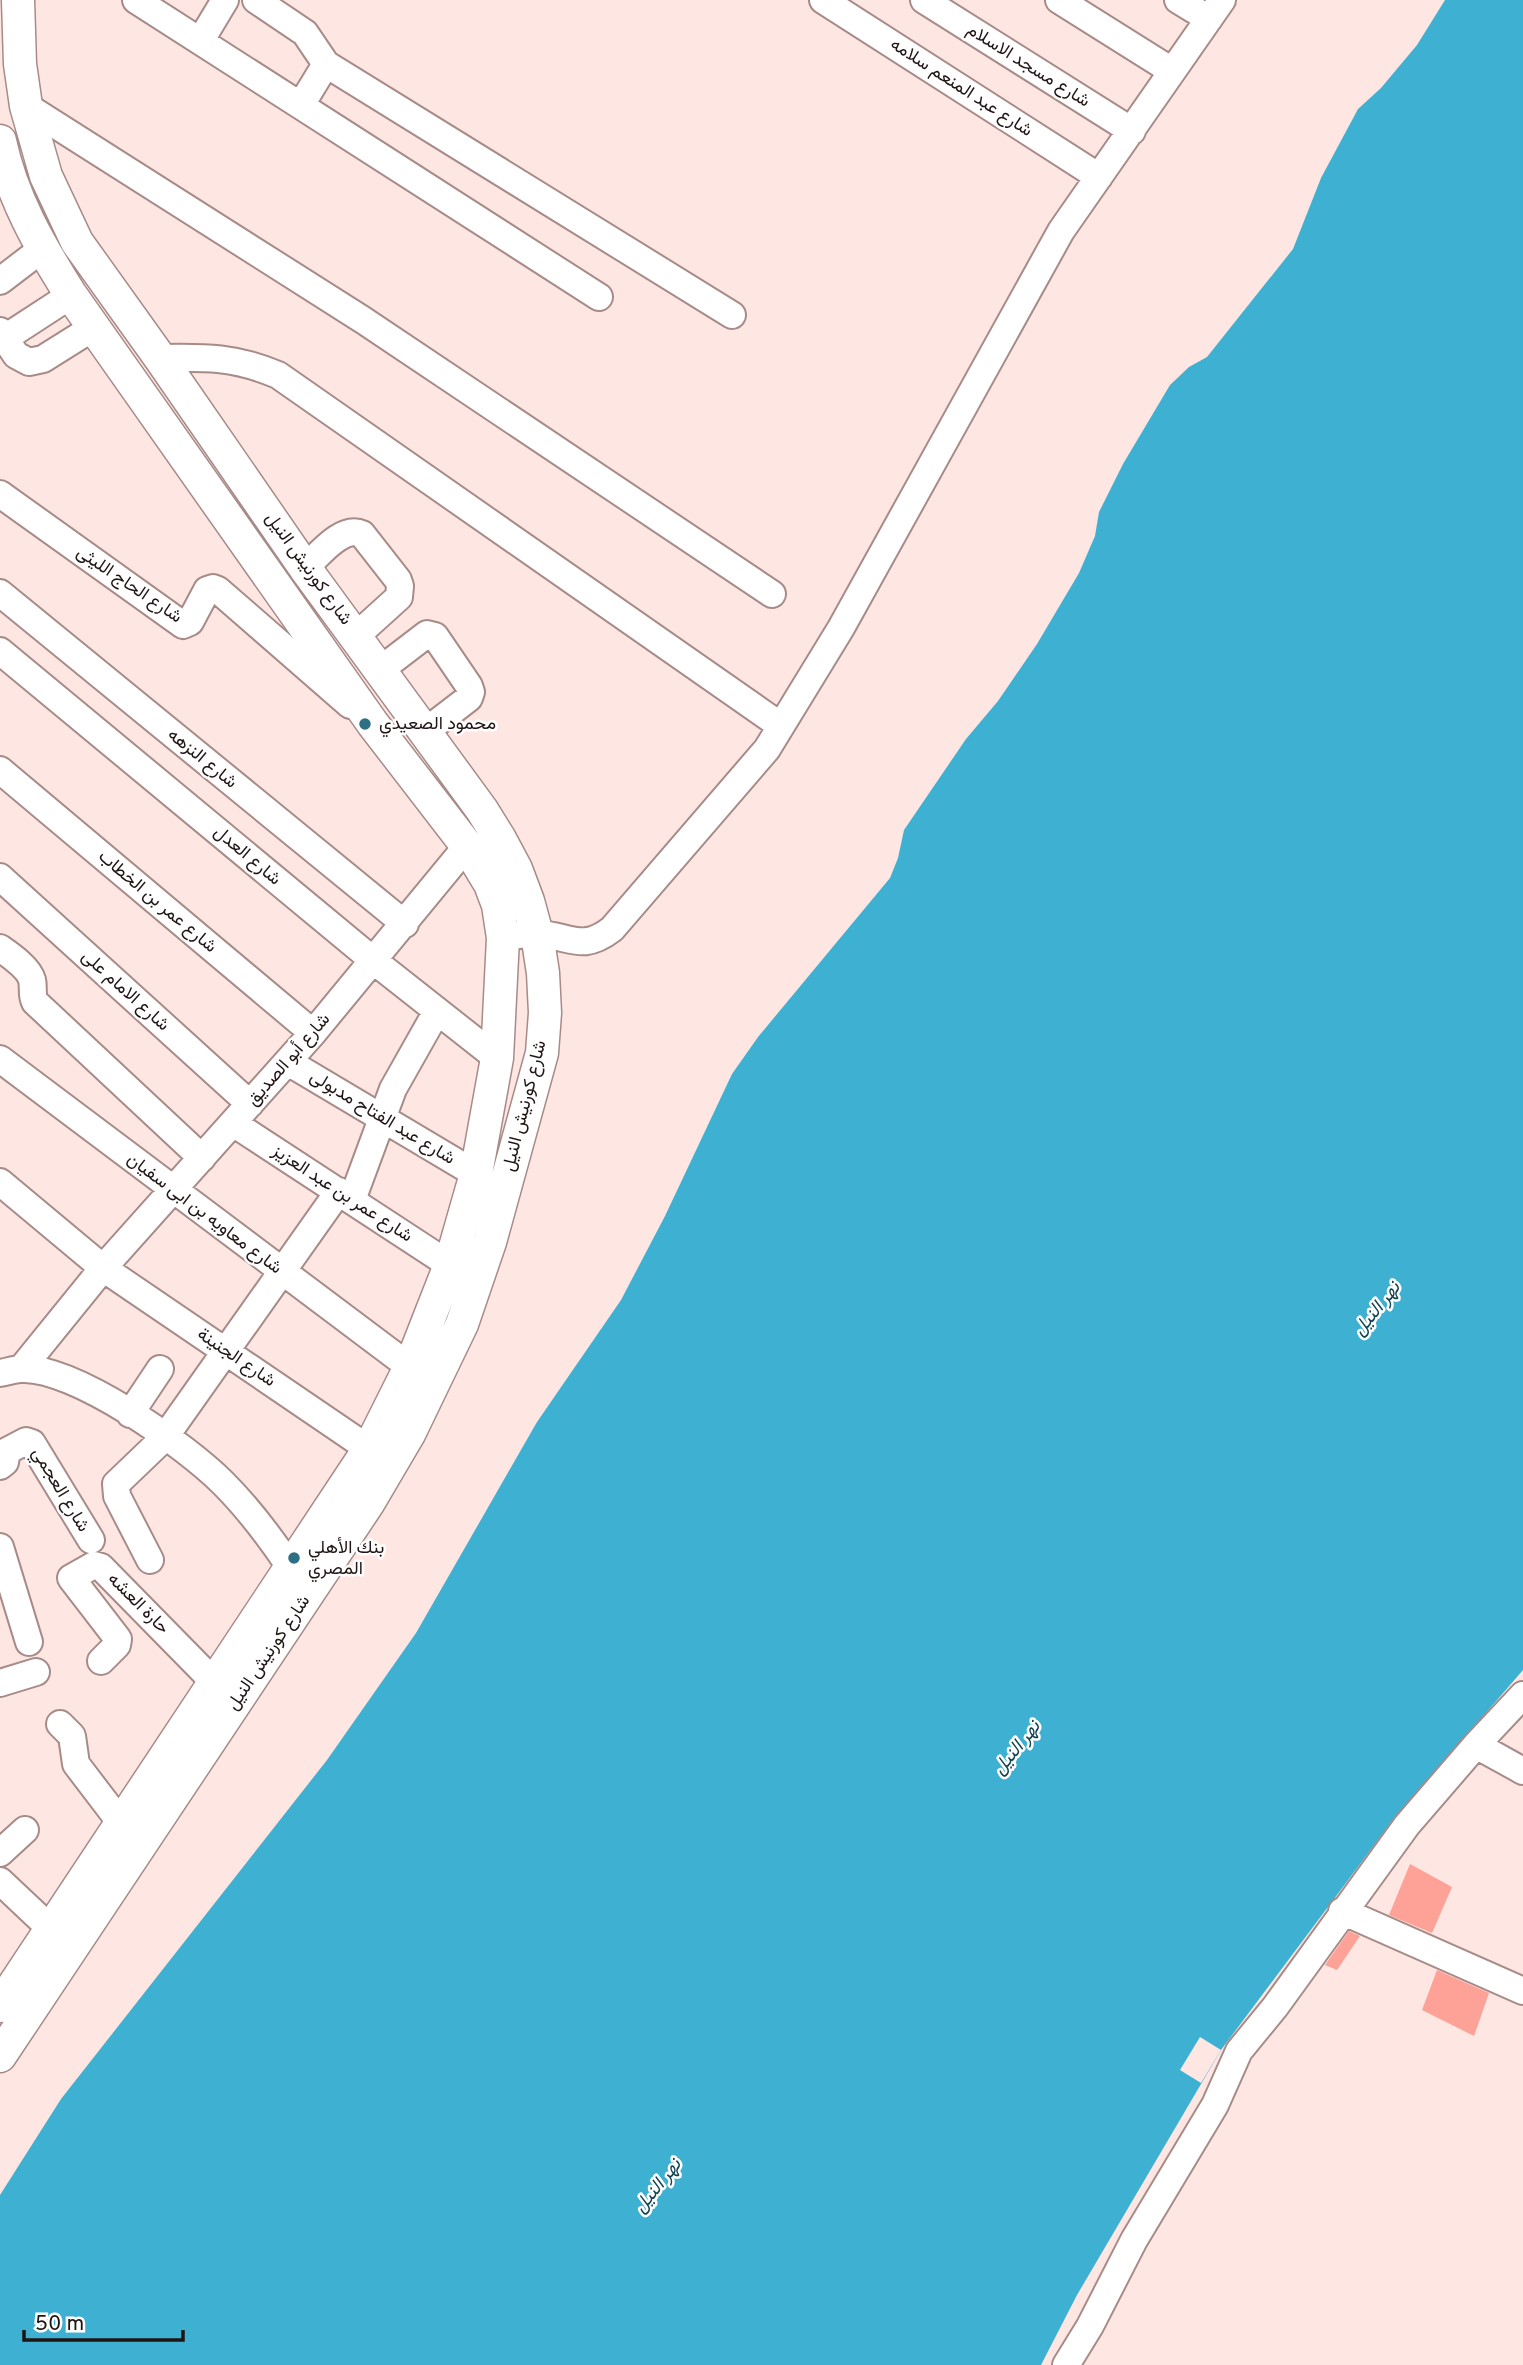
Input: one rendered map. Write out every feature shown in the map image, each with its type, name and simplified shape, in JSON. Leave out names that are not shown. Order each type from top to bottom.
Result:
[{"type":"main road","name":"شارع كورنيش النيل","points":[[0,2056],[369,1502],[421,1410],[461,1324],[491,1242],[542,1053],[545,1013],[537,934],[524,891],[500,839],[426,731],[305,568],[77,242],[46,176],[26,106],[20,64],[18,0]]},
{"type":"main road","name":"شارع كورنيش النيل","points":[[0,141],[6,168],[20,206],[42,249],[71,295],[373,724],[467,846],[490,884],[498,905],[503,938],[496,1058],[476,1174],[450,1265],[410,1367],[369,1448],[0,2006]]},
{"type":"street","points":[[136,0],[599,297]]},
{"type":"street","points":[[201,40],[225,0]]},
{"type":"street","points":[[256,0],[305,33],[326,64],[732,315]]},
{"type":"street","name":"شارع عبد المنعم سلامه","points":[[823,0],[1099,177]]},
{"type":"street","name":"شارع مسجد الاسلام","points":[[924,0],[1132,131]]},
{"type":"street","points":[[1059,0],[1172,71]]},
{"type":"street","points":[[503,938],[537,934],[574,941],[597,941],[612,929],[767,749],[841,628],[1061,231],[1215,10],[1178,0]]},
{"type":"street","points":[[301,105],[326,64]]},
{"type":"street","points":[[26,106],[362,320],[772,594]]},
{"type":"street","points":[[0,281],[42,249]]},
{"type":"street","points":[[71,295],[2,335],[22,359],[36,361],[93,327]]},
{"type":"street","points":[[160,358],[209,357],[252,364],[278,375],[781,726]]},
{"type":"street","name":"شارع الحاج الليثى","points":[[0,494],[183,625],[190,622],[207,590],[218,590],[373,724]]},
{"type":"street","points":[[305,568],[344,534],[355,531],[362,534],[398,580],[399,597],[356,636]]},
{"type":"street","name":"شارع النزهه","points":[[0,593],[405,924]]},
{"type":"street","points":[[380,670],[427,634],[435,636],[471,692],[469,698],[426,731]]},
{"type":"street","name":"شارع العدل","points":[[0,650],[374,961],[496,1058]]},
{"type":"street","name":"شارع عمر بن الخطاب","points":[[0,770],[313,1033]]},
{"type":"street","name":"شارع أبو الصديق","points":[[11,1371],[288,1062],[467,846]]},
{"type":"street","name":"شارع الامام على","points":[[0,877],[242,1114]]},
{"type":"street","points":[[1,951],[29,973],[33,981],[35,1002],[202,1158]]},
{"type":"street","points":[[150,1560],[115,1488],[116,1484],[165,1437],[282,1272],[345,1196],[407,1061],[437,1011]]},
{"type":"street","name":"شارع معاويه بن ابى سفيان","points":[[0,1059],[410,1367]]},
{"type":"street","name":"شارع عبد الفتاح مدبولى","points":[[288,1062],[476,1174]]},
{"type":"street","name":"شارع عمر بن عبد العزيز","points":[[242,1114],[345,1196],[450,1265]]},
{"type":"street","name":"شارع الجنينة","points":[[0,1182],[103,1268],[369,1448]]},
{"type":"street","points":[[130,1414],[160,1369]]},
{"type":"street","points":[[11,1371],[46,1373],[79,1384],[165,1437],[222,1482],[255,1518],[290,1567]]},
{"type":"street","name":"شارع العجمي","points":[[0,1466],[5,1462],[7,1451],[26,1441],[32,1443],[90,1540]]},
{"type":"street","points":[[0,1547],[29,1642]]},
{"type":"street","name":"حارة العشه","points":[[101,1661],[118,1643],[118,1639],[71,1578],[94,1565],[101,1567],[214,1682]]},
{"type":"street","points":[[0,1683],[36,1672]]},
{"type":"street","points":[[1066,2365],[1090,2326],[1134,2240],[1215,2105],[1239,2051],[1275,2007],[1342,1911],[1407,1825],[1523,1695]]},
{"type":"street","points":[[60,1724],[72,1737],[76,1764],[121,1823]]},
{"type":"street","points":[[1476,1745],[1523,1771]]},
{"type":"street","points":[[0,1853],[25,1830]]},
{"type":"street","points":[[0,1881],[51,1929]]},
{"type":"street","points":[[1342,1911],[1523,1991]]},
{"type":"water","name":"نهر النيل","points":[[1445,0],[1523,0],[1523,1670],[1390,1824],[1221,2050],[1077,2295],[1041,2365],[0,2365],[0,2195],[61,2099],[327,1760],[416,1633],[537,1422],[621,1300],[665,1216],[732,1074],[758,1037],[890,878],[904,830],[966,739],[998,701],[1037,644],[1079,573],[1095,536],[1099,512],[1123,464],[1170,385],[1189,367],[1207,357],[1293,249],[1321,178],[1358,109],[1381,88],[1417,45]]},
{"type":"pier","points":[[1200,2037],[1221,2050],[1201,2083],[1180,2070]]},
{"type":"building","points":[[1410,1864],[1452,1887],[1432,1933],[1389,1915]]},
{"type":"building","points":[[1349,1931],[1360,1936],[1337,1970],[1325,1965]]},
{"type":"building","points":[[1437,1970],[1489,1993],[1474,2036],[1422,2010]]},
{"type":"place","name":"محمود الصعيدي","points":[[365,724]]},
{"type":"place","name":"بنك الأهلي المصري","points":[[294,1558]]}]
